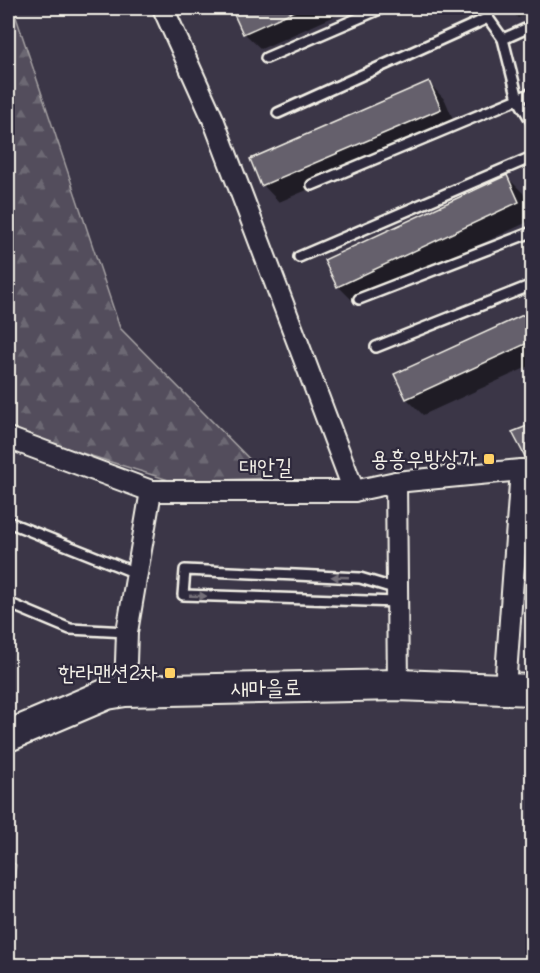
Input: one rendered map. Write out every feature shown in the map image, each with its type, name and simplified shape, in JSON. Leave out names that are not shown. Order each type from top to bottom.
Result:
[{"type":"main road","name":"새마을로","points":[[8,736],[107,694],[125,691],[398,685],[519,689]]},
{"type":"street","points":[[163,8],[213,119],[354,491]]},
{"type":"street","name":"대안길","points":[[8,438],[151,491],[354,491],[396,482],[527,470]]},
{"type":"street","points":[[519,689],[527,470]]},
{"type":"street","points":[[396,482],[398,685]]},
{"type":"street","points":[[125,691],[127,632],[151,491]]},
{"type":"lane","points":[[266,58],[382,8]]},
{"type":"lane","points":[[485,8],[488,18],[503,39],[518,99],[532,122]]},
{"type":"lane","points":[[278,113],[488,18]]},
{"type":"lane","points":[[503,39],[532,26]]},
{"type":"lane","points":[[312,185],[532,93]]},
{"type":"lane","points":[[299,257],[532,157]]},
{"type":"lane","points":[[359,298],[532,232]]},
{"type":"lane","points":[[376,347],[532,285]]},
{"type":"lane","points":[[8,522],[136,573]]},
{"type":"lane","points":[[185,570],[360,578],[397,596],[183,595],[185,570]]},
{"type":"lane","points":[[8,603],[70,629],[127,632]]},
{"type":"green space","points":[[8,8],[13,8],[120,328],[268,478],[175,482],[53,444],[8,427]]},
{"type":"green space","points":[[8,858],[16,865],[8,922]]},
{"type":"building","points":[[231,8],[301,8],[243,34]]},
{"type":"building","points":[[429,81],[441,109],[261,186],[250,159]]},
{"type":"building","points":[[507,175],[519,202],[337,287],[324,260]]},
{"type":"building","points":[[532,311],[532,341],[406,399],[394,374]]},
{"type":"building","points":[[532,424],[532,465],[530,466],[512,432]]},
{"type":"place","name":"용흥우방상가","points":[[489,459]]},
{"type":"place","name":"한라맨션2차","points":[[170,673]]}]
